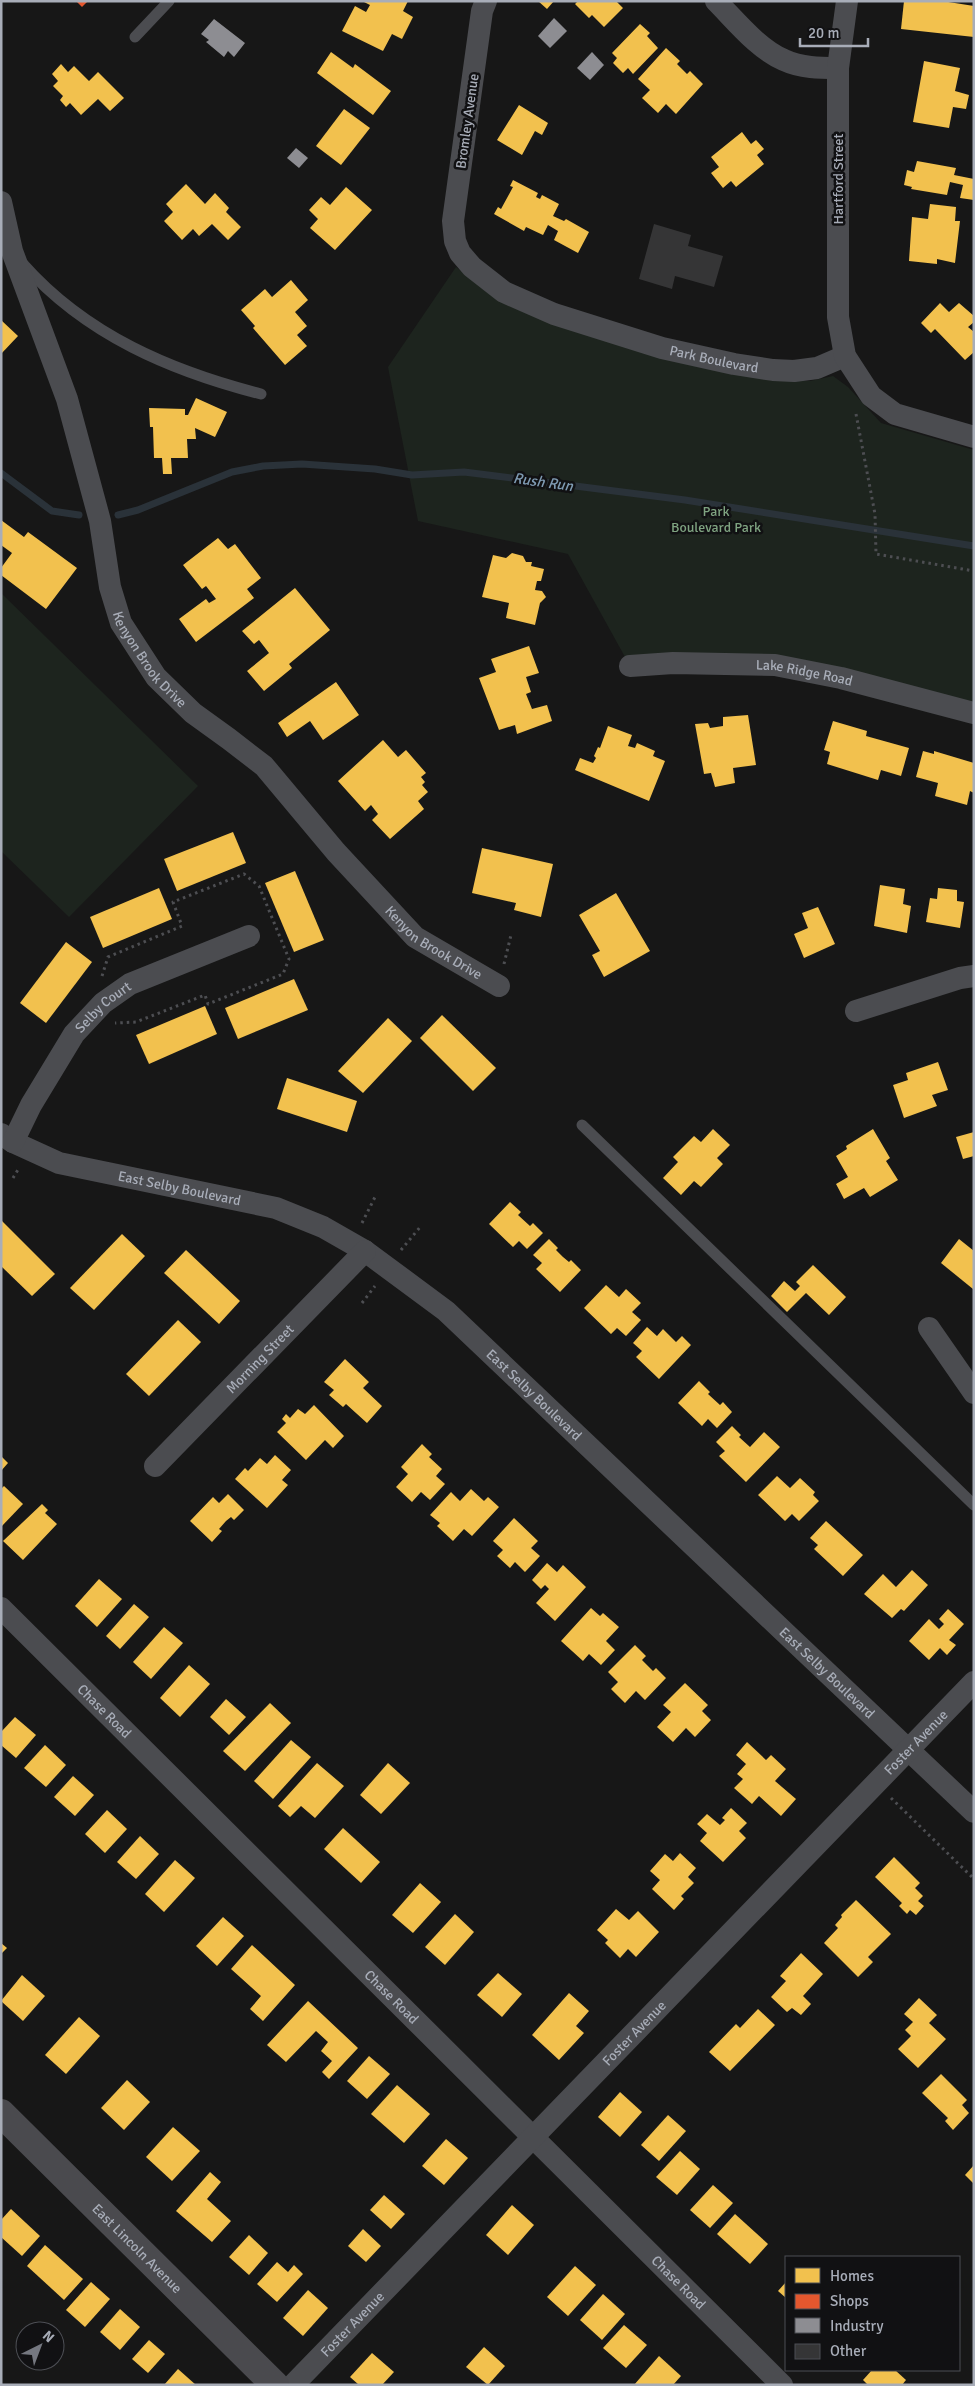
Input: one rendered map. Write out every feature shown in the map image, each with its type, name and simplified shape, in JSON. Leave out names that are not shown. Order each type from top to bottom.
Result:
[{"type":"main road","name":"East Lincoln Avenue","points":[[1,2113],[275,2385]]},
{"type":"street","name":"Bromley Avenue","points":[[455,241],[453,221],[482,11],[486,1]]},
{"type":"street","points":[[716,1],[759,43],[784,60],[813,68],[838,68]]},
{"type":"street","name":"Hartford Street","points":[[846,356],[838,317],[838,68],[847,1]]},
{"type":"street","name":"Kenyon Brook Drive","points":[[1,202],[12,251],[67,399],[100,521],[110,587],[121,623],[156,677],[193,713],[264,766],[336,852],[415,938],[499,986]]},
{"type":"street","name":"Park Boulevard","points":[[455,241],[460,253],[472,267],[504,292],[554,314],[662,348],[734,364],[794,371],[817,368],[846,356]]},
{"type":"street","points":[[846,356],[872,396],[896,414],[974,437]]},
{"type":"street","name":"Lake Ridge Road","points":[[630,666],[673,663],[775,665],[841,678],[974,713]]},
{"type":"street","name":"Selby Court","points":[[7,1138],[32,1105],[74,1034],[103,1003],[130,984],[249,936]]},
{"type":"street","points":[[856,1011],[960,978],[974,976]]},
{"type":"street","name":"East Selby Boulevard","points":[[7,1138],[59,1163],[276,1208],[323,1227],[365,1251],[446,1311],[974,1812]]},
{"type":"street","name":"Morning Street","points":[[155,1466],[365,1251]]},
{"type":"street","points":[[929,1328],[974,1393]]},
{"type":"street","name":"Chase Road","points":[[4,1616],[782,2385]]},
{"type":"street","name":"Foster Avenue","points":[[293,2385],[974,1682]]},
{"type":"lane","points":[[135,36],[169,1]]},
{"type":"lane","points":[[12,251],[48,290],[66,306],[97,328],[203,378],[261,394]]},
{"type":"lane","points":[[582,1125],[974,1505]]},
{"type":"path","points":[[856,412],[874,514],[876,554],[974,571]]},
{"type":"path","points":[[359,1228],[375,1197]]},
{"type":"path","points":[[399,1252],[422,1226]]},
{"type":"path","points":[[362,1303],[377,1282]]},
{"type":"path","points":[[887,1794],[974,1879]]},
{"type":"green space","name":"Park Boulevard Park","points":[[456,267],[487,292],[786,381],[810,381],[833,376],[848,387],[881,423],[974,450],[974,713],[841,678],[630,666],[568,554],[418,521],[388,367]]},
{"type":"green space","points":[[1,593],[198,786],[69,917],[1,851]]},
{"type":"building: Homes","points":[[362,1],[408,1],[403,11],[413,17],[402,39],[392,34],[383,51],[342,31],[355,6],[366,12],[370,5]]},
{"type":"building: Homes","points":[[538,1],[554,1],[547,9]]},
{"type":"building: Homes","points":[[578,1],[616,1],[623,8],[604,27],[592,15],[589,18],[575,4]]},
{"type":"building: Homes","points":[[904,1],[942,1],[974,6],[974,37],[901,29]]},
{"type":"building: Homes","points":[[640,24],[650,33],[647,36],[658,48],[633,74],[628,68],[623,73],[613,63],[617,58],[612,53]]},
{"type":"building: Homes","points":[[666,48],[680,61],[677,64],[687,74],[690,71],[703,84],[676,114],[666,104],[658,113],[642,98],[650,90],[638,79]]},
{"type":"building: Homes","points":[[331,52],[353,68],[355,64],[391,91],[373,115],[317,73]]},
{"type":"building: Homes","points":[[924,61],[960,68],[955,91],[969,95],[966,109],[953,107],[949,128],[913,122]]},
{"type":"building: Homes","points":[[61,64],[68,72],[74,66],[89,81],[98,72],[124,98],[110,111],[98,99],[81,115],[70,103],[66,107],[60,100],[63,96],[53,86],[58,81],[52,74]]},
{"type":"building: Homes","points":[[519,105],[548,123],[542,135],[535,131],[522,155],[497,140]]},
{"type":"building: Homes","points":[[344,109],[370,128],[341,165],[316,146]]},
{"type":"building: Homes","points":[[742,132],[751,144],[756,140],[764,149],[757,155],[764,164],[736,187],[731,181],[723,188],[711,173],[719,167],[711,157]]},
{"type":"building: Homes","points":[[917,161],[956,168],[954,175],[974,179],[974,200],[960,198],[963,185],[950,182],[947,195],[911,189],[912,187],[904,185],[907,170],[914,172]]},
{"type":"building: Homes","points":[[513,180],[538,193],[536,197],[540,199],[542,195],[559,204],[553,216],[564,221],[566,219],[589,232],[578,253],[554,240],[558,231],[548,225],[543,235],[526,227],[524,231],[494,214],[498,207],[501,209],[513,187],[510,186]]},
{"type":"building: Homes","points":[[186,184],[205,204],[215,193],[229,208],[226,212],[241,227],[228,240],[212,224],[199,236],[193,229],[182,240],[164,221],[173,212],[166,204]]},
{"type":"building: Homes","points":[[346,187],[372,210],[335,250],[310,228],[318,219],[309,210],[321,197],[330,205]]},
{"type":"building: Homes","points":[[930,204],[956,207],[955,221],[960,221],[955,263],[937,259],[937,264],[909,261],[912,217],[928,219]]},
{"type":"building: Homes","points":[[291,280],[308,300],[295,312],[307,326],[297,335],[307,346],[285,365],[253,328],[255,326],[241,310],[265,289],[272,297]]},
{"type":"building: Homes","points":[[940,303],[949,312],[959,303],[974,316],[974,322],[968,327],[974,332],[974,352],[965,360],[935,329],[931,333],[921,323]]},
{"type":"building: Homes","points":[[1,320],[18,336],[1,354]]},
{"type":"building: Homes","points":[[196,398],[227,412],[215,437],[195,428],[196,439],[187,439],[188,458],[171,458],[172,474],[163,474],[162,458],[154,458],[153,427],[150,427],[149,408],[185,409],[185,415],[188,415]]},
{"type":"building: Homes","points":[[1,520],[24,537],[28,532],[77,568],[46,609],[1,575],[1,568],[12,553],[1,545]]},
{"type":"building: Homes","points":[[218,538],[228,549],[235,544],[261,578],[247,589],[254,598],[196,642],[179,619],[206,599],[209,603],[216,599],[206,586],[202,589],[183,565]]},
{"type":"building: Homes","points":[[512,553],[523,556],[526,562],[532,562],[531,566],[544,569],[541,581],[537,581],[535,590],[542,591],[546,597],[540,603],[535,625],[506,618],[509,603],[482,597],[493,555],[506,558]]},
{"type":"building: Homes","points":[[295,588],[330,630],[289,664],[292,668],[264,691],[247,671],[269,653],[259,640],[254,644],[242,631]]},
{"type":"building: Homes","points":[[529,646],[539,673],[526,677],[531,692],[526,694],[532,709],[547,705],[552,721],[517,734],[515,725],[499,730],[479,678],[496,672],[491,659]]},
{"type":"building: Homes","points":[[336,682],[359,715],[323,740],[310,721],[287,737],[278,723]]},
{"type":"building: Homes","points":[[748,715],[756,765],[733,768],[735,783],[715,787],[711,773],[704,774],[695,724],[708,723],[710,728],[723,726],[723,717]]},
{"type":"building: Homes","points":[[833,721],[867,731],[866,736],[909,748],[901,776],[881,770],[878,780],[827,764],[830,752],[824,750]]},
{"type":"building: Homes","points":[[608,726],[632,735],[628,746],[635,748],[637,743],[655,751],[653,756],[665,761],[649,801],[575,770],[580,758],[593,763],[596,758],[594,756],[598,747],[600,748]]},
{"type":"building: Homes","points":[[383,740],[398,757],[406,750],[426,773],[421,777],[425,782],[422,785],[428,792],[418,801],[424,809],[390,839],[372,820],[378,814],[371,805],[365,811],[338,781]]},
{"type":"building: Homes","points":[[923,751],[934,754],[934,751],[974,763],[974,793],[970,791],[967,805],[935,796],[938,783],[916,777]]},
{"type":"building: Homes","points":[[233,832],[246,863],[177,891],[164,859]]},
{"type":"building: Homes","points":[[482,848],[553,864],[541,917],[514,910],[516,903],[472,893]]},
{"type":"building: Homes","points":[[295,871],[324,940],[294,952],[265,883]]},
{"type":"building: Homes","points":[[880,885],[905,889],[903,904],[911,906],[907,933],[874,926]]},
{"type":"building: Homes","points":[[159,888],[172,919],[103,948],[90,917]]},
{"type":"building: Homes","points":[[938,888],[957,890],[957,901],[964,902],[960,928],[926,922],[930,898],[937,899]]},
{"type":"building: Homes","points":[[616,893],[650,951],[604,977],[592,955],[600,951],[579,915]]},
{"type":"building: Homes","points":[[818,907],[835,944],[804,958],[794,934],[808,928],[802,913]]},
{"type":"building: Homes","points":[[66,942],[92,962],[46,1023],[20,1003]]},
{"type":"building: Homes","points":[[294,979],[308,1010],[238,1039],[225,1008]]},
{"type":"building: Homes","points":[[205,1006],[217,1034],[149,1064],[136,1035]]},
{"type":"building: Homes","points":[[442,1015],[496,1068],[473,1091],[420,1038]]},
{"type":"building: Homes","points":[[388,1018],[412,1041],[363,1093],[338,1071]]},
{"type":"building: Homes","points":[[938,1062],[948,1090],[932,1095],[937,1106],[904,1118],[893,1085],[908,1080],[906,1073]]},
{"type":"building: Homes","points":[[287,1078],[357,1101],[347,1132],[277,1109]]},
{"type":"building: Homes","points":[[713,1129],[730,1145],[717,1158],[723,1164],[701,1187],[694,1181],[681,1195],[663,1178],[678,1162],[673,1157],[694,1136],[701,1142]]},
{"type":"building: Homes","points":[[873,1129],[890,1158],[886,1161],[898,1180],[870,1197],[864,1188],[844,1199],[836,1184],[848,1177],[836,1156],[847,1149],[846,1146]]},
{"type":"building: Homes","points":[[974,1132],[974,1156],[963,1159],[956,1137]]},
{"type":"building: Homes","points":[[510,1202],[521,1212],[518,1215],[530,1226],[533,1223],[543,1233],[527,1249],[519,1241],[513,1247],[489,1224]]},
{"type":"building: Homes","points":[[1,1220],[55,1274],[32,1296],[1,1266]]},
{"type":"building: Homes","points":[[122,1234],[145,1256],[94,1310],[70,1288]]},
{"type":"building: Homes","points":[[549,1239],[558,1248],[556,1250],[563,1257],[569,1262],[571,1260],[581,1270],[560,1292],[536,1269],[542,1263],[533,1255]]},
{"type":"building: Homes","points":[[959,1239],[974,1251],[973,1289],[941,1263]]},
{"type":"building: Homes","points":[[186,1250],[240,1301],[219,1324],[164,1273]]},
{"type":"building: Homes","points":[[813,1265],[846,1297],[829,1315],[806,1293],[787,1312],[771,1296],[784,1281],[795,1291],[800,1286],[796,1282]]},
{"type":"building: Homes","points":[[606,1285],[619,1297],[626,1289],[641,1303],[632,1312],[641,1320],[626,1336],[617,1328],[611,1334],[584,1308]]},
{"type":"building: Homes","points":[[178,1320],[201,1342],[149,1396],[126,1374]]},
{"type":"building: Homes","points":[[647,1327],[657,1336],[663,1329],[676,1342],[682,1336],[691,1345],[659,1379],[636,1357],[642,1351],[633,1343]]},
{"type":"building: Homes","points":[[345,1359],[369,1382],[363,1388],[382,1406],[367,1423],[346,1404],[343,1407],[329,1395],[334,1390],[324,1382]]},
{"type":"building: Homes","points":[[699,1381],[710,1392],[708,1394],[720,1405],[723,1402],[732,1412],[717,1428],[708,1419],[702,1426],[678,1403]]},
{"type":"building: Homes","points":[[314,1405],[344,1436],[333,1448],[325,1440],[306,1460],[277,1432],[286,1423],[282,1419],[286,1414],[290,1418],[298,1409],[305,1414]]},
{"type":"building: Homes","points":[[732,1426],[741,1435],[739,1437],[750,1447],[764,1432],[780,1447],[746,1482],[719,1456],[725,1451],[716,1442]]},
{"type":"building: Homes","points":[[422,1444],[432,1454],[429,1457],[442,1469],[436,1476],[445,1484],[430,1500],[421,1492],[412,1502],[396,1487],[408,1474],[401,1467]]},
{"type":"building: Homes","points":[[275,1455],[291,1470],[282,1480],[288,1485],[267,1508],[235,1479],[245,1468],[248,1471],[260,1458],[267,1464]]},
{"type":"building: Homes","points":[[1,1456],[8,1463],[1,1471]]},
{"type":"building: Homes","points":[[777,1476],[790,1488],[800,1478],[815,1492],[813,1495],[819,1501],[799,1521],[792,1514],[785,1521],[758,1495]]},
{"type":"building: Homes","points":[[4,1486],[23,1504],[1,1527],[1,1489]]},
{"type":"building: Homes","points":[[471,1489],[484,1501],[488,1497],[499,1507],[472,1536],[464,1529],[453,1541],[437,1526],[440,1523],[430,1515],[451,1492],[460,1501]]},
{"type":"building: Homes","points":[[228,1494],[244,1510],[234,1520],[231,1517],[226,1521],[219,1529],[222,1531],[212,1542],[190,1521],[213,1497],[219,1503]]},
{"type":"building: Homes","points":[[42,1504],[48,1510],[45,1513],[57,1524],[23,1560],[3,1541]]},
{"type":"building: Homes","points":[[514,1518],[538,1541],[531,1548],[540,1556],[525,1572],[515,1562],[510,1568],[497,1556],[503,1550],[493,1541]]},
{"type":"building: Homes","points":[[826,1521],[863,1555],[843,1576],[814,1549],[818,1545],[810,1538]]},
{"type":"building: Homes","points":[[547,1563],[557,1572],[563,1565],[586,1587],[555,1621],[536,1603],[549,1589],[545,1585],[541,1589],[532,1580]]},
{"type":"building: Homes","points":[[912,1570],[928,1585],[904,1611],[901,1609],[892,1618],[864,1594],[883,1574],[896,1587]]},
{"type":"building: Homes","points":[[99,1579],[122,1599],[97,1627],[75,1606]]},
{"type":"building: Homes","points":[[134,1604],[149,1617],[120,1649],[106,1636]]},
{"type":"building: Homes","points":[[591,1608],[600,1616],[603,1613],[619,1627],[606,1641],[615,1650],[601,1665],[589,1654],[583,1661],[561,1641]]},
{"type":"building: Homes","points":[[948,1609],[964,1624],[949,1640],[956,1645],[947,1655],[940,1648],[929,1660],[909,1641],[929,1619],[939,1629],[944,1624],[939,1619]]},
{"type":"building: Homes","points":[[164,1627],[183,1643],[151,1679],[133,1662]]},
{"type":"building: Homes","points":[[635,1645],[646,1656],[642,1660],[653,1671],[656,1668],[666,1678],[645,1700],[636,1691],[625,1703],[611,1689],[618,1682],[608,1672]]},
{"type":"building: Homes","points":[[189,1665],[210,1684],[180,1717],[160,1698]]},
{"type":"building: Homes","points":[[685,1683],[708,1705],[702,1711],[711,1720],[695,1737],[686,1728],[673,1742],[657,1727],[671,1712],[663,1705]]},
{"type":"building: Homes","points":[[226,1699],[246,1717],[229,1735],[210,1717]]},
{"type":"building: Homes","points":[[270,1703],[291,1723],[245,1771],[223,1751]]},
{"type":"building: Homes","points":[[15,1717],[36,1735],[16,1758],[1,1745],[1,1732]]},
{"type":"building: Homes","points":[[291,1740],[311,1757],[273,1799],[254,1781]]},
{"type":"building: Homes","points":[[747,1742],[766,1760],[771,1755],[786,1769],[775,1781],[796,1799],[781,1816],[759,1796],[752,1804],[734,1788],[743,1779],[737,1774],[746,1764],[736,1755]]},
{"type":"building: Homes","points":[[45,1745],[66,1765],[46,1787],[24,1768]]},
{"type":"building: Homes","points":[[317,1763],[344,1786],[315,1818],[301,1806],[290,1817],[278,1806]]},
{"type":"building: Homes","points":[[388,1763],[410,1783],[381,1814],[360,1795]]},
{"type":"building: Homes","points":[[73,1776],[94,1795],[75,1816],[54,1797]]},
{"type":"building: Homes","points":[[731,1808],[747,1823],[739,1831],[746,1838],[723,1862],[700,1841],[707,1833],[697,1824],[707,1814],[720,1825],[725,1820],[722,1818]]},
{"type":"building: Homes","points":[[107,1810],[127,1829],[105,1853],[85,1834]]},
{"type":"building: Homes","points":[[343,1828],[380,1862],[361,1883],[324,1849]]},
{"type":"building: Homes","points":[[140,1836],[159,1854],[136,1879],[117,1862]]},
{"type":"building: Homes","points":[[680,1853],[696,1868],[688,1877],[694,1883],[681,1896],[684,1899],[674,1910],[652,1889],[660,1880],[650,1871],[665,1854],[673,1861]]},
{"type":"building: Homes","points":[[894,1857],[920,1883],[915,1888],[923,1896],[918,1901],[924,1906],[916,1915],[910,1910],[907,1914],[899,1906],[902,1903],[875,1877]]},
{"type":"building: Homes","points":[[175,1860],[195,1878],[164,1912],[145,1894]]},
{"type":"building: Homes","points":[[420,1883],[441,1902],[413,1933],[392,1915]]},
{"type":"building: Homes","points":[[856,1900],[891,1934],[868,1957],[873,1962],[858,1977],[824,1943],[838,1928],[835,1925],[842,1917],[841,1915]]},
{"type":"building: Homes","points":[[616,1909],[629,1920],[638,1911],[659,1932],[636,1957],[628,1949],[620,1958],[605,1943],[608,1940],[597,1930]]},
{"type":"building: Homes","points":[[455,1914],[474,1932],[445,1965],[425,1947]]},
{"type":"building: Homes","points":[[223,1917],[244,1936],[217,1966],[196,1946]]},
{"type":"building: Homes","points":[[1,1943],[7,1948],[1,1954]]},
{"type":"building: Homes","points":[[252,1945],[295,1985],[263,2021],[250,2009],[261,1996],[231,1969]]},
{"type":"building: Homes","points":[[801,1953],[823,1974],[803,1996],[811,2004],[801,2015],[792,2008],[787,2012],[771,1997],[786,1981],[780,1976]]},
{"type":"building: Homes","points":[[498,1973],[522,1994],[502,2017],[477,1995]]},
{"type":"building: Homes","points":[[22,1975],[45,1996],[23,2021],[1,2001]]},
{"type":"building: Homes","points":[[569,1993],[589,2011],[576,2026],[584,2033],[559,2060],[532,2035]]},
{"type":"building: Homes","points":[[919,1998],[937,2015],[929,2023],[946,2039],[918,2068],[898,2049],[911,2036],[905,2030],[913,2022],[904,2014]]},
{"type":"building: Homes","points":[[308,2001],[358,2048],[329,2079],[322,2072],[332,2061],[321,2051],[328,2042],[316,2031],[286,2062],[267,2045]]},
{"type":"building: Homes","points":[[758,2009],[775,2025],[730,2071],[709,2052],[736,2024],[740,2028]]},
{"type":"building: Homes","points":[[79,2017],[100,2036],[66,2074],[45,2055]]},
{"type":"building: Homes","points":[[369,2056],[390,2074],[367,2099],[347,2081]]},
{"type":"building: Homes","points":[[941,2074],[967,2100],[962,2105],[969,2113],[953,2130],[945,2121],[948,2118],[922,2093]]},
{"type":"building: Homes","points":[[127,2080],[150,2102],[124,2130],[101,2108]]},
{"type":"building: Homes","points":[[397,2085],[430,2114],[404,2143],[371,2114]]},
{"type":"building: Homes","points":[[620,2092],[642,2112],[620,2137],[598,2117]]},
{"type":"building: Homes","points":[[668,2115],[686,2131],[659,2161],[641,2145]]},
{"type":"building: Homes","points":[[173,2127],[200,2151],[172,2181],[146,2157]]},
{"type":"building: Homes","points":[[446,2139],[468,2158],[444,2185],[422,2166]]},
{"type":"building: Homes","points":[[680,2151],[700,2169],[677,2195],[656,2177]]},
{"type":"building: Homes","points":[[974,2165],[974,2184],[965,2175]]},
{"type":"building: Homes","points":[[210,2172],[221,2182],[207,2199],[231,2221],[212,2242],[176,2211]]},
{"type":"building: Homes","points":[[713,2185],[733,2203],[710,2228],[690,2210]]},
{"type":"building: Homes","points":[[384,2195],[405,2214],[391,2229],[370,2210]]},
{"type":"building: Homes","points":[[512,2205],[534,2225],[508,2255],[486,2235]]},
{"type":"building: Homes","points":[[11,2209],[40,2236],[22,2256],[1,2237],[1,2220]]},
{"type":"building: Homes","points":[[735,2214],[768,2244],[750,2264],[717,2234]]},
{"type":"building: Homes","points":[[363,2229],[381,2246],[366,2262],[348,2246]]},
{"type":"building: Homes","points":[[249,2235],[268,2253],[249,2275],[229,2257]]},
{"type":"building: Homes","points":[[45,2245],[83,2279],[64,2300],[27,2266]]},
{"type":"building: Homes","points":[[277,2262],[288,2272],[294,2265],[303,2274],[277,2302],[257,2284]]},
{"type":"building: Homes","points":[[575,2266],[596,2285],[568,2316],[547,2297]]},
{"type":"building: Homes","points":[[91,2282],[110,2299],[85,2327],[66,2310]]},
{"type":"building: Homes","points":[[785,2283],[785,2297],[778,2291]]},
{"type":"building: Homes","points":[[308,2290],[328,2308],[303,2336],[283,2318]]},
{"type":"building: Homes","points":[[603,2294],[625,2314],[602,2340],[580,2320]]},
{"type":"building: Homes","points":[[120,2309],[140,2327],[120,2350],[100,2332]]},
{"type":"building: Homes","points":[[624,2325],[647,2345],[626,2368],[603,2348]]},
{"type":"building: Homes","points":[[149,2340],[165,2354],[148,2373],[132,2359]]},
{"type":"building: Homes","points":[[484,2347],[505,2366],[488,2385],[466,2367]]},
{"type":"building: Homes","points":[[372,2353],[394,2372],[382,2385],[359,2385],[350,2377]]},
{"type":"building: Homes","points":[[659,2356],[681,2376],[673,2385],[634,2385]]},
{"type":"building: Homes","points":[[178,2369],[196,2385],[164,2385]]},
{"type":"building: Homes","points":[[871,2371],[896,2371],[906,2380],[902,2385],[868,2385],[863,2380]]},
{"type":"building: Shops","points":[[76,1],[88,1],[82,7]]},
{"type":"building: Industry","points":[[554,18],[567,31],[550,48],[538,36]]},
{"type":"building: Industry","points":[[214,19],[245,43],[234,57],[228,51],[224,57],[206,42],[209,40],[201,34]]},
{"type":"building: Industry","points":[[592,52],[604,65],[590,80],[577,68]]},
{"type":"building: Industry","points":[[296,148],[308,158],[299,168],[287,158]]},
{"type":"building: Other","points":[[654,224],[691,235],[688,246],[723,256],[714,287],[675,276],[672,289],[639,279]]},
{"type":"waterway","name":"Rush Run","points":[[118,515],[138,510],[232,472],[263,466],[302,464],[375,469],[412,475],[464,472],[685,500],[974,546]]},
{"type":"waterway","name":"Rush Run","points":[[1,473],[52,511],[79,515]]}]
